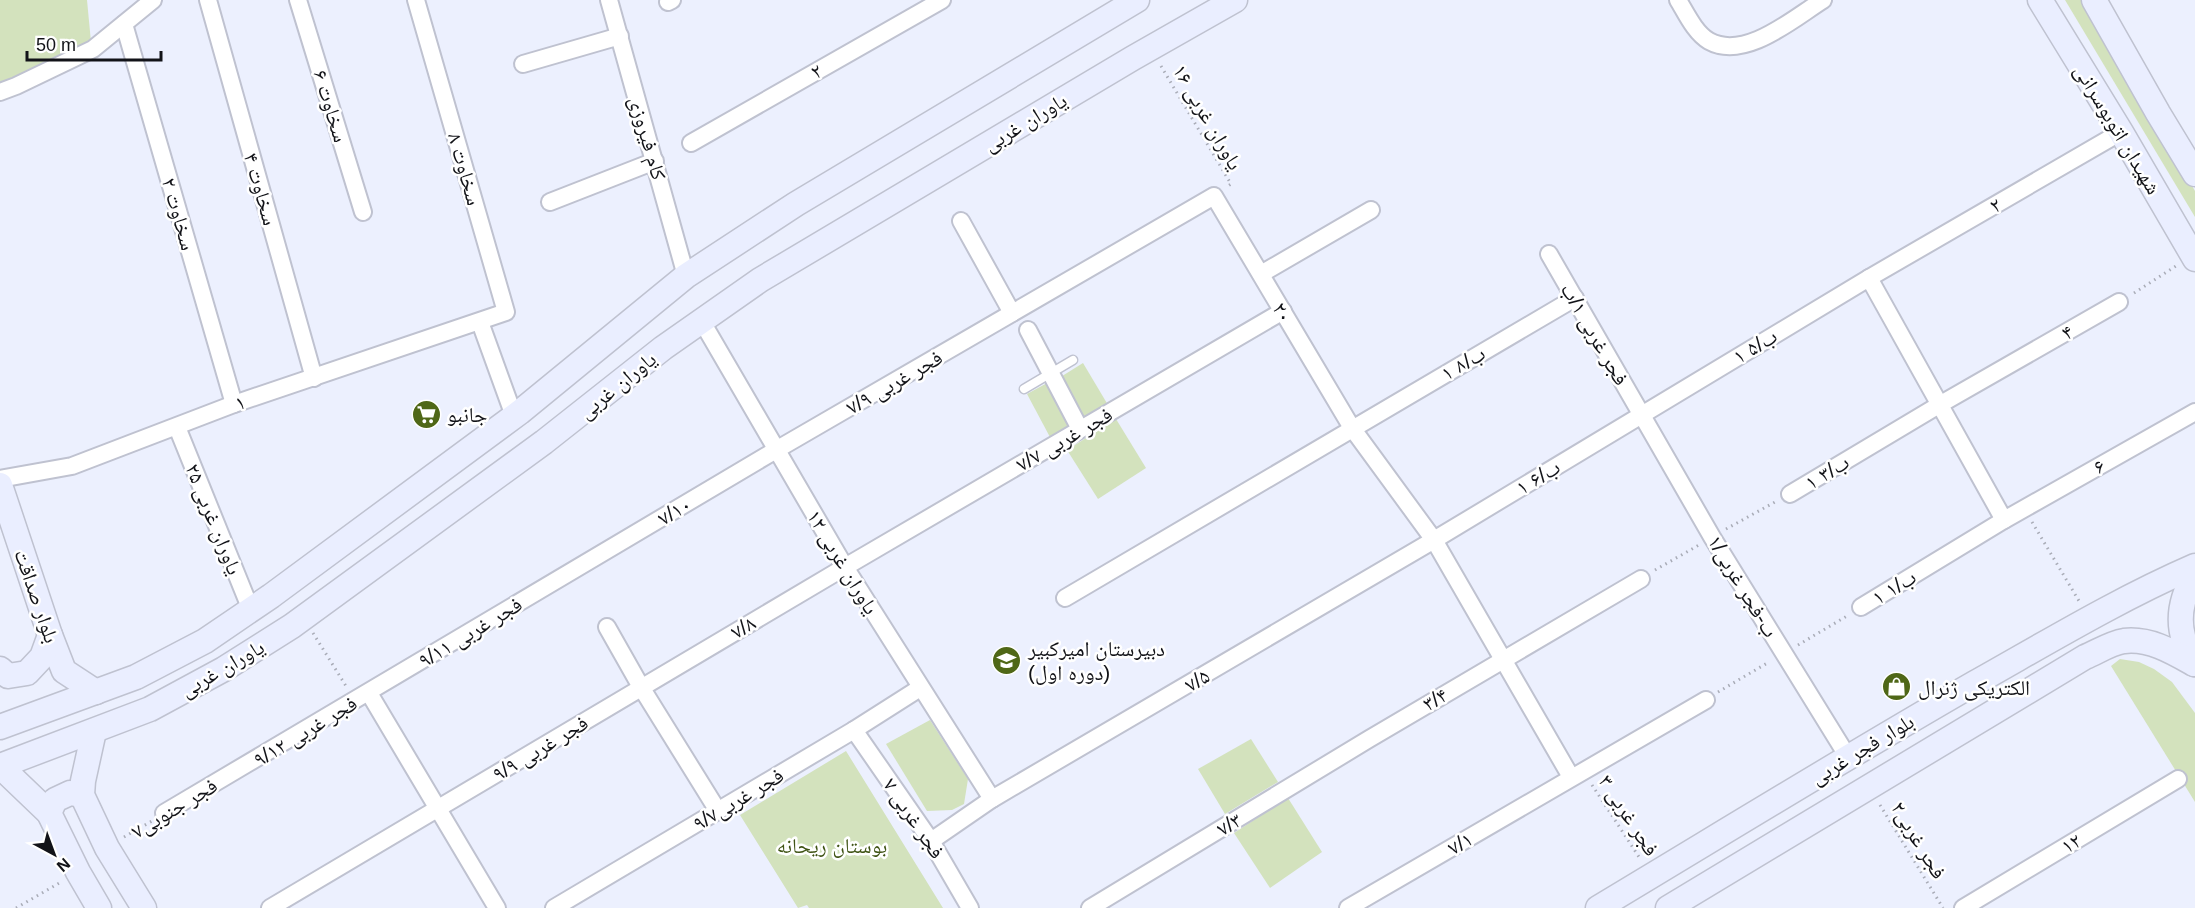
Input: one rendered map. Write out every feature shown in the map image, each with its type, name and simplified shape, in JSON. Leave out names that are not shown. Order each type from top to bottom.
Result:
[{"type":"main road","name":"یاوران غربی","points":[[0,727],[136,677],[205,641],[251,610],[514,416],[686,276],[796,204],[1137,0]]},
{"type":"main road","name":"یاوران غربی","points":[[0,766],[150,709],[224,669],[304,618],[544,442],[663,348],[770,274],[1235,0]]},
{"type":"main road","name":"شهیدان اتوبوسرانی","points":[[2040,0],[2194,257]]},
{"type":"main road","name":"شهیدان اتوبوسرانی","points":[[2094,0],[2195,174]]},
{"type":"main road","name":"بلوار صداقت","points":[[0,485],[64,671],[96,692]]},
{"type":"main road","points":[[419,485],[441,516]]},
{"type":"main road","name":"بلوار فجر غربی","points":[[1598,908],[1848,757],[2097,614],[2195,566]]},
{"type":"main road","points":[[2195,574],[2184,596],[2180,619],[2184,643],[2195,664]]},
{"type":"main road","points":[[2097,614],[2115,611],[2122,616],[2128,625],[2128,633],[2123,641]]},
{"type":"main road","points":[[0,669],[8,676],[27,673],[42,657],[50,635]]},
{"type":"main road","name":"بلوار فجر غربی","points":[[1668,908],[2085,657],[2123,641],[2145,642],[2163,647],[2195,664]]},
{"type":"main road","points":[[94,731],[82,795],[107,848],[144,908]]},
{"type":"main road","points":[[0,766],[49,813],[78,872],[99,908]]},
{"type":"main road","points":[[49,813],[55,800],[70,793],[82,795]]},
{"type":"street","points":[[0,92],[93,49],[153,0]]},
{"type":"street","name":"سخاوت ۴","points":[[207,0],[314,378]]},
{"type":"street","name":"سخاوت ۶","points":[[298,0],[363,212]]},
{"type":"street","name":"سخاوت ۸","points":[[416,0],[506,312],[480,322]]},
{"type":"street","name":"کام فیروزی","points":[[609,0],[656,161],[686,276]]},
{"type":"street","name":"۲","points":[[691,143],[942,0]]},
{"type":"street","points":[[1678,0],[1693,24],[1708,41],[1739,47],[1756,42],[1823,0]]},
{"type":"street","name":"سخاوت ۲","points":[[124,24],[234,404]]},
{"type":"street","points":[[523,64],[620,36]]},
{"type":"street","name":"۲","points":[[1869,278],[2121,132]]},
{"type":"street","points":[[550,202],[656,161]]},
{"type":"street","name":"۲۰","points":[[1214,196],[1352,428],[1434,540],[1502,660],[1577,774]]},
{"type":"street","name":"۷/۹ فجر غربی","points":[[776,450],[1214,196]]},
{"type":"street","points":[[1261,274],[1371,210]]},
{"type":"street","points":[[961,221],[1012,313]]},
{"type":"street","name":"فجر غربی ۱/ب","points":[[1549,254],[1642,414]]},
{"type":"street","points":[[1869,278],[2004,520]]},
{"type":"street","name":"۱ ب/۵","points":[[1642,414],[1869,278]]},
{"type":"street","name":"۱ ب/۸","points":[[1065,598],[1575,298]]},
{"type":"street","name":"۴","points":[[1939,405],[2120,302]]},
{"type":"street","name":"۷/۷ فجر غربی","points":[[845,567],[1283,311]]},
{"type":"street","name":"۱۲ یاوران غربی","points":[[701,320],[845,567],[992,799]]},
{"type":"street","points":[[480,322],[514,416]]},
{"type":"street","name":"۱","points":[[0,479],[72,466],[234,404],[480,322]]},
{"type":"street","points":[[1028,330],[1080,429]]},
{"type":"street","name":"۱ ب/۳","points":[[1790,494],[1939,405]]},
{"type":"street","name":"۶","points":[[2004,520],[2195,412]]},
{"type":"street","name":"۱/ب-فجر غربی","points":[[1642,414],[1712,537],[1848,757]]},
{"type":"street","name":"۱ ب/۶","points":[[1434,540],[1642,414]]},
{"type":"street","name":"یاوران غربی ۲۵","points":[[177,427],[251,610]]},
{"type":"street","name":"۷/۱۰","points":[[572,572],[776,450]]},
{"type":"street","name":"۱ ب/۱","points":[[1861,607],[2004,520]]},
{"type":"street","name":"۷/۵","points":[[931,841],[992,799],[1434,540]]},
{"type":"street","name":"۷/۸","points":[[641,687],[845,567]]},
{"type":"street","name":"۹/۱۱ فجر غربی","points":[[362,697],[572,572]]},
{"type":"street","name":"۳/۴","points":[[1369,739],[1641,579]]},
{"type":"street","points":[[607,627],[641,687],[718,810]]},
{"type":"street","name":"۹/۹ فجر غربی","points":[[270,908],[641,687]]},
{"type":"street","name":"فجر غربی۹/۷","points":[[554,908],[854,730],[920,688]]},
{"type":"street","points":[[362,697],[438,808],[497,908]]},
{"type":"street","name":"۹/۱۲ فجر غربی","points":[[242,768],[362,697]]},
{"type":"street","name":"۷/۱","points":[[1348,908],[1706,700]]},
{"type":"street","name":"۷ فجر غربی","points":[[854,730],[931,841],[970,908]]},
{"type":"street","name":"۷/۳","points":[[1090,908],[1369,739]]},
{"type":"street","name":"فجر جنوبی۷","points":[[164,813],[242,768]]},
{"type":"street","name":"۱۲","points":[[1965,907],[2178,779]]},
{"type":"lane","points":[[1024,389],[1073,360]]},
{"type":"path","name":"۱۶ یاوران غربی","points":[[1151,49],[1231,184],[1214,196]]},
{"type":"path","points":[[2120,302],[2194,257]]},
{"type":"path","name":"۱ ب/۳","points":[[1641,579],[1790,494]]},
{"type":"path","points":[[2024,509],[2097,614]]},
{"type":"path","name":"۱ ب/۱","points":[[1706,700],[1861,607]]},
{"type":"path","points":[[304,618],[362,697]]},
{"type":"path","name":"۳ فجر غربی","points":[[1577,774],[1651,876]]},
{"type":"path","name":"فجر غربی۲","points":[[1869,787],[1943,908]]},
{"type":"path","name":"فجر جنوبی۷","points":[[107,848],[164,813]]},
{"type":"path","points":[[16,908],[78,872]]},
{"type":"green space","points":[[0,0],[87,0],[91,42],[0,83]]},
{"type":"green space","points":[[2065,0],[2082,0],[2195,191],[2195,217]]},
{"type":"green space","points":[[1083,363],[1108,405],[1084,419],[1059,378]]},
{"type":"green space","points":[[1049,382],[1073,427],[1051,439],[1027,394]]},
{"type":"green space","points":[[1116,419],[1146,468],[1098,499],[1067,450]]},
{"type":"green space","points":[[2120,659],[2139,662],[2154,669],[2172,682],[2195,713],[2195,802],[2111,666]]},
{"type":"green space","points":[[930,720],[968,779],[964,804],[952,810],[927,811],[886,744]]},
{"type":"green space","points":[[1251,739],[1278,782],[1225,814],[1198,769]]},
{"type":"green space","name":"بوستان ریحانه","points":[[846,751],[943,908],[809,908],[807,905],[798,908],[740,815]]},
{"type":"green space","points":[[1288,798],[1322,852],[1270,888],[1234,833]]},
{"type":"place","name":"جانبو","points":[[426,414]]},
{"type":"place","name":"دبیرستان امیرکبیر (دوره اول)","points":[[1007,660]]},
{"type":"place","name":"الکتریکی ژنرال","points":[[1897,687]]}]
